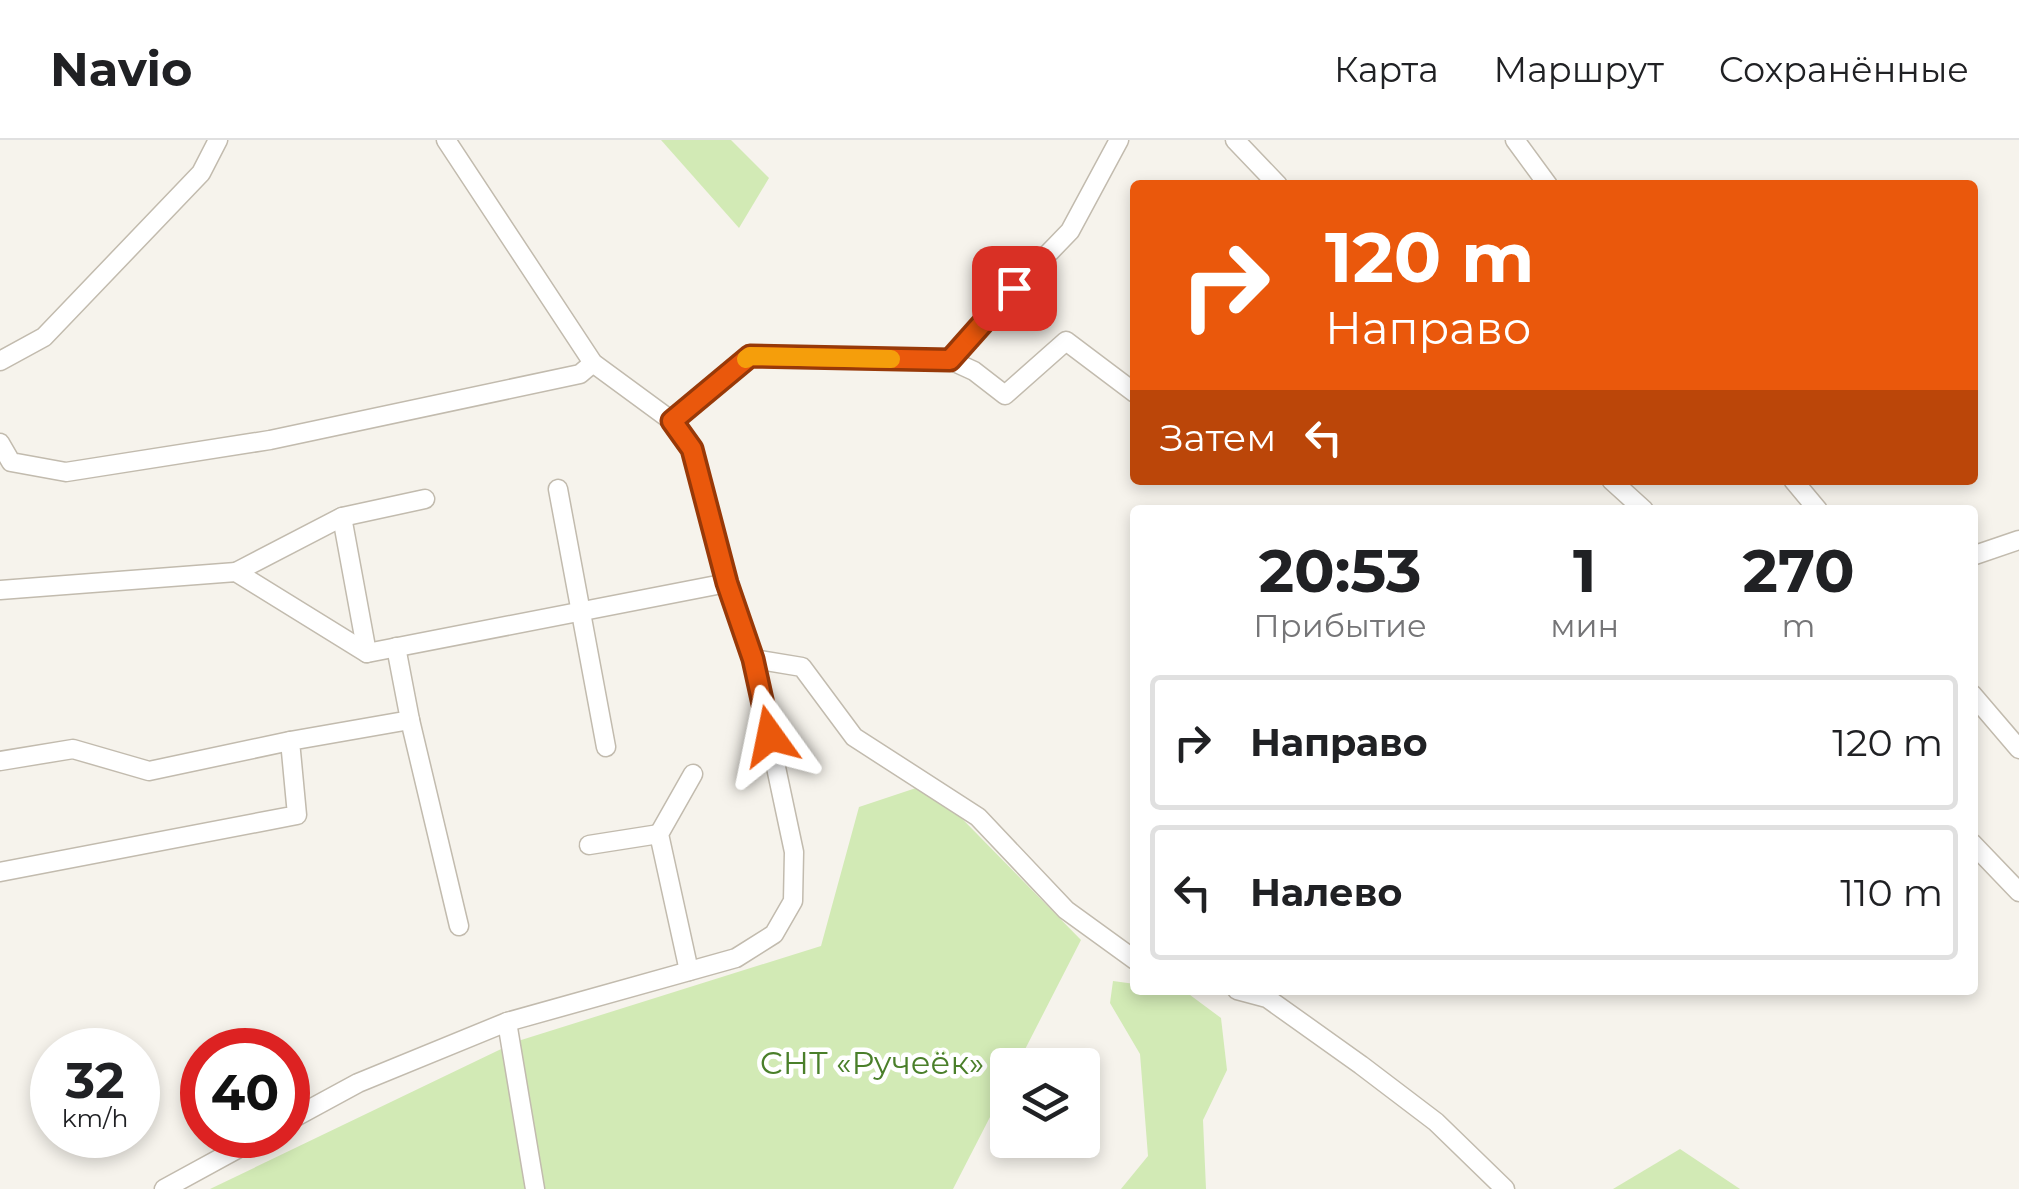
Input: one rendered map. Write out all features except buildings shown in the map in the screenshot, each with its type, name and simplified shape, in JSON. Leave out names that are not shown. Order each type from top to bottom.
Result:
[{"type":"street","points":[[0,361],[44,336],[201,172],[218,140]]},
{"type":"street","points":[[310,1110],[358,1083],[507,1022],[736,958],[774,934],[793,900],[794,852],[753,659],[727,583],[692,449],[672,421],[593,364],[446,140]]},
{"type":"street","points":[[950,360],[1070,231],[1120,140]]},
{"type":"street","points":[[1234,140],[1273,180]]},
{"type":"street","points":[[1515,140],[1544,180]]},
{"type":"street","points":[[672,421],[750,356],[950,360],[974,371],[1005,395],[1066,341],[1130,389]]},
{"type":"street","points":[[0,443],[11,462],[66,472],[270,440],[580,374],[593,364]]},
{"type":"street","points":[[1616,485],[1638,505]]},
{"type":"street","points":[[1796,485],[1814,505]]},
{"type":"street","points":[[558,489],[606,747]]},
{"type":"street","points":[[0,590],[236,572],[342,516],[425,499]]},
{"type":"street","points":[[342,516],[367,653]]},
{"type":"street","points":[[1978,554],[2019,540]]},
{"type":"street","points":[[236,572],[367,653],[727,583]]},
{"type":"street","points":[[396,648],[458,926]]},
{"type":"street","points":[[753,659],[802,667],[854,738],[978,818],[1066,910],[1130,956]]},
{"type":"street","points":[[1978,701],[2019,749]]},
{"type":"street","points":[[0,761],[73,749],[149,771],[410,720]]},
{"type":"street","points":[[0,872],[298,815],[290,741]]},
{"type":"street","points":[[689,971],[659,834],[693,774]]},
{"type":"street","points":[[589,845],[659,834]]},
{"type":"street","points":[[1978,850],[2019,892]]},
{"type":"street","points":[[1256,995],[1267,998],[1436,1122],[1505,1189]]},
{"type":"street","points":[[507,1022],[535,1189]]},
{"type":"street","points":[[164,1189],[221,1158]]},
{"type":"green space","points":[[661,140],[731,140],[769,178],[739,228]]},
{"type":"green space","name":"СНТ «Ручеёк»","points":[[928,784],[1081,940],[1026,1048],[990,1048],[990,1117],[953,1189],[210,1189],[275,1158],[310,1158],[310,1141],[518,1041],[821,946],[859,807]]},
{"type":"green space","points":[[1113,981],[1130,983],[1130,995],[1190,995],[1221,1018],[1227,1070],[1203,1120],[1206,1189],[1121,1189],[1148,1156],[1140,1054],[1110,1003]]},
{"type":"green space","points":[[1680,1149],[1740,1189],[1613,1189]]},
{"type":"slow traffic","points":[[746,359],[891,359]]},
{"type":"route","points":[[770,736],[753,659],[727,583],[692,449],[672,421],[750,356],[950,360],[1014,288]]}]
